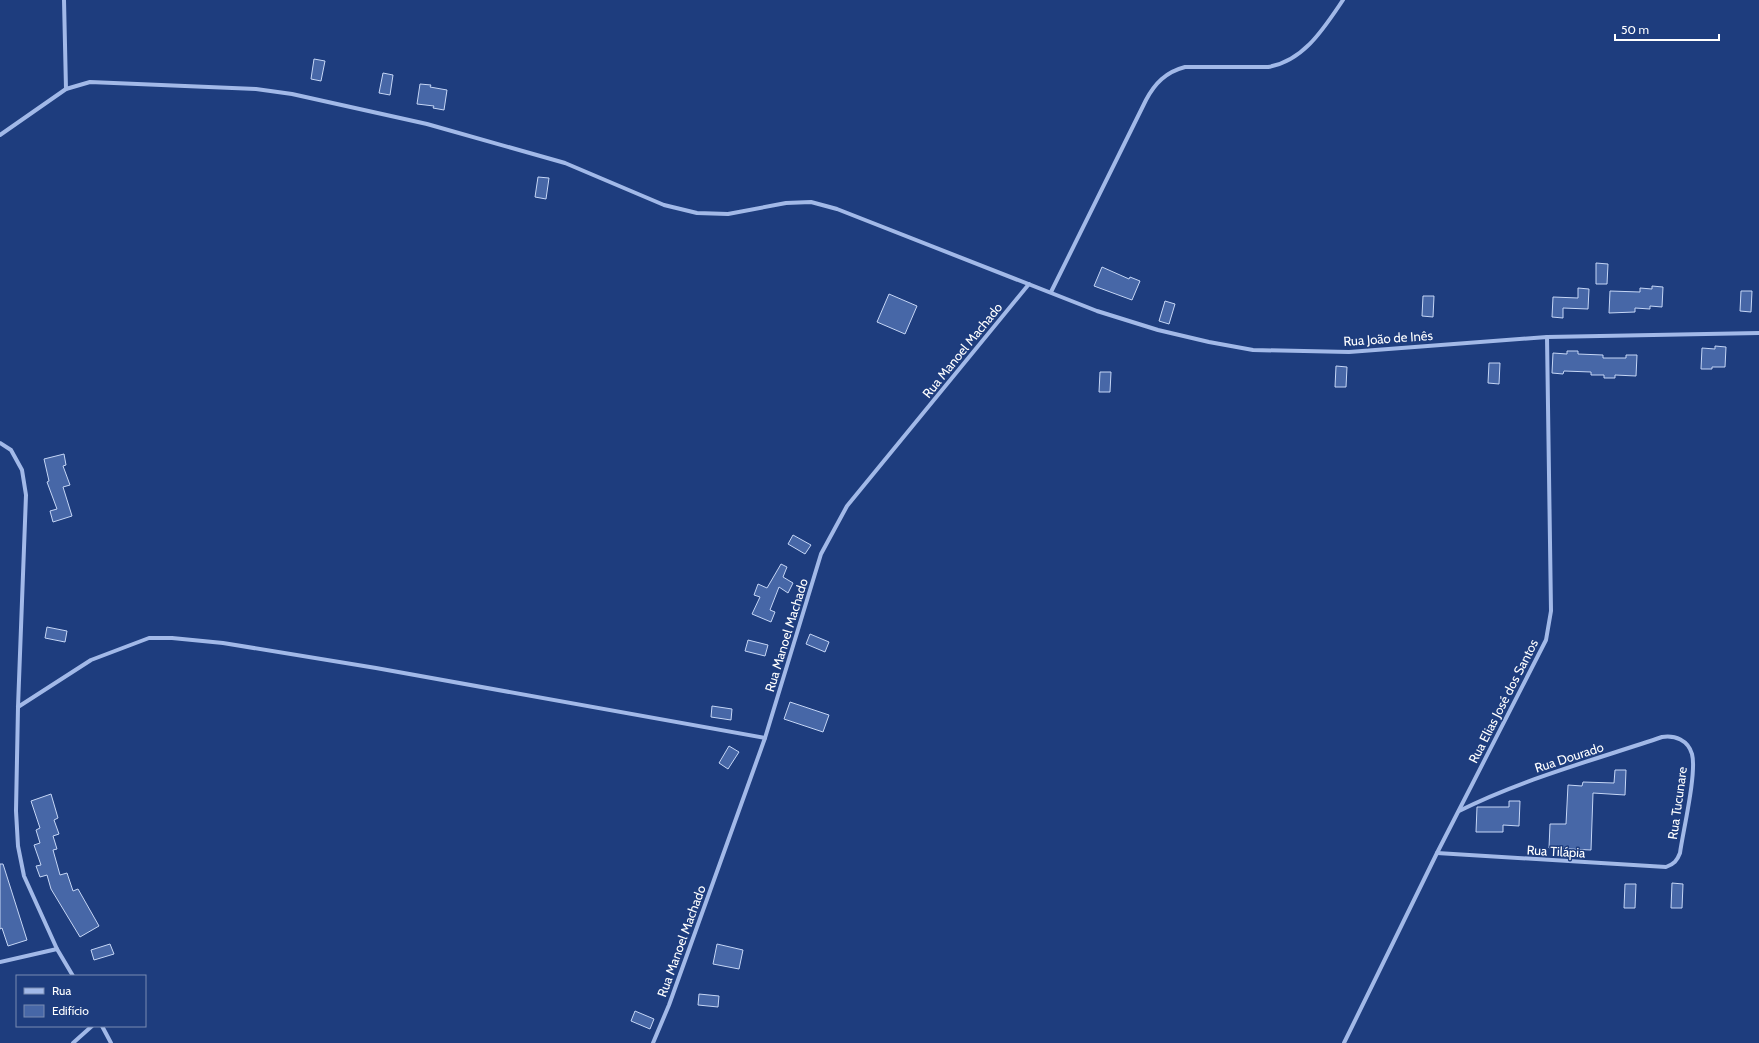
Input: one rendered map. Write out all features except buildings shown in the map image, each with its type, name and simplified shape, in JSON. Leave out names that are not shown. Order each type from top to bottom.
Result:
[{"type":"street","points":[[64,0],[66,89]]},
{"type":"street","points":[[1051,292],[1146,100],[1162,78],[1175,70],[1185,68],[1279,66],[1292,60],[1306,48],[1343,0]]},
{"type":"street","name":"Rua João de Inês","points":[[0,135],[66,89],[90,82],[256,89],[292,94],[427,124],[565,163],[664,205],[697,213],[728,214],[786,203],[811,202],[837,209],[1097,311],[1158,330],[1209,342],[1253,350],[1349,352],[1547,337],[1759,333]]},
{"type":"street","name":"Rua Manoel Machado","points":[[653,1043],[669,1005],[765,738],[820,554],[847,506],[1029,284]]},
{"type":"street","name":"Rua Elias José dos Santos","points":[[1344,1043],[1437,853],[1546,640],[1550,626],[1551,611],[1547,337]]},
{"type":"street","points":[[0,443],[11,450],[22,470],[26,495],[18,707],[16,811],[18,846],[24,876],[57,949],[72,975]]},
{"type":"street","points":[[18,707],[91,660],[149,638],[172,638],[223,643],[376,668],[765,738]]},
{"type":"street","name":"Rua Dourado","points":[[1459,810],[1484,798],[1530,781],[1662,737],[1672,736],[1687,744]]},
{"type":"street","name":"Rua Tucunare","points":[[1673,864],[1678,860],[1680,853],[1693,771],[1692,754],[1687,744]]},
{"type":"street","name":"Rua Tilápia","points":[[1437,853],[1666,867],[1673,864]]},
{"type":"street","points":[[0,962],[57,949]]},
{"type":"street","points":[[73,1043],[91,1027]]},
{"type":"street","points":[[103,1027],[111,1043]]}]
